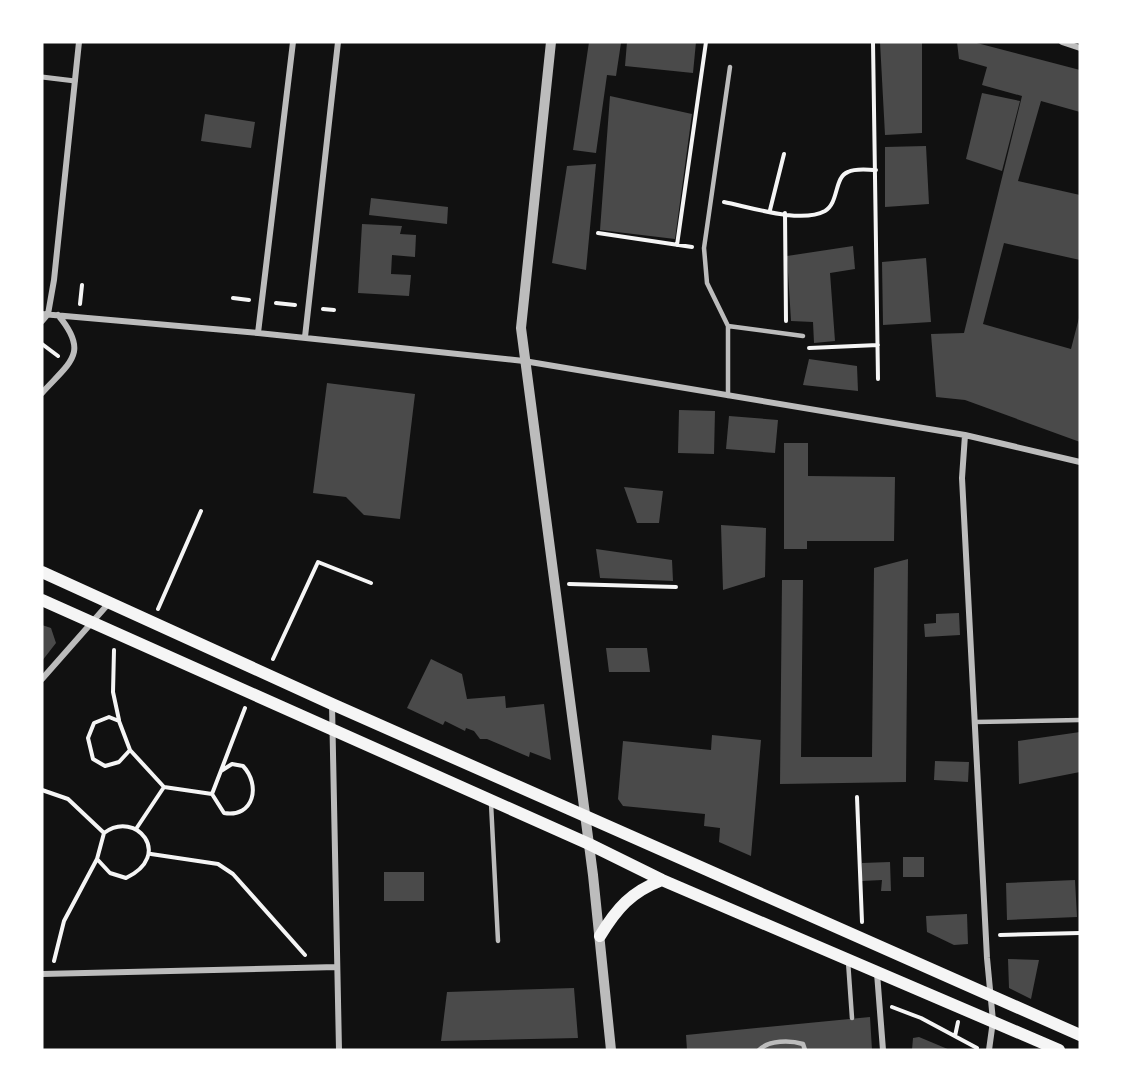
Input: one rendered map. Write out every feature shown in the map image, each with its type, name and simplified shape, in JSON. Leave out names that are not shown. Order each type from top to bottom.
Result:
[{"type":"main road","points":[[42,572],[332,704],[990,993],[1080,1035]]},
{"type":"main road","points":[[42,600],[589,844],[662,880],[877,970],[1059,1050]]},
{"type":"main road","points":[[600,936],[626,899],[640,889],[662,880]]},
{"type":"street","points":[[42,321],[54,280],[79,42]]},
{"type":"street","points":[[258,333],[293,42]]},
{"type":"street","points":[[305,337],[338,42]]},
{"type":"street","points":[[551,42],[521,328],[589,844],[611,1050]]},
{"type":"street","points":[[1062,42],[1080,48]]},
{"type":"street","points":[[42,77],[75,81]]},
{"type":"street","points":[[45,314],[305,337],[524,361],[965,435],[1080,462]]},
{"type":"street","points":[[42,393],[68,364],[75,347],[74,338],[58,315]]},
{"type":"street","points":[[965,435],[962,478],[986,935],[993,1021],[989,1050]]},
{"type":"street","points":[[42,679],[110,602]]},
{"type":"street","points":[[332,704],[339,1050]]},
{"type":"street","points":[[42,974],[337,967]]},
{"type":"street","points":[[877,970],[883,1050]]},
{"type":"lane","points":[[728,396],[728,326],[708,284],[704,248],[730,67]]},
{"type":"lane","points":[[728,326],[803,336]]},
{"type":"lane","points":[[975,722],[1080,720]]},
{"type":"lane","points":[[491,801],[498,941]]},
{"type":"lane","points":[[848,959],[852,1017]]},
{"type":"lane","points":[[759,1050],[770,1043],[797,1042],[803,1044],[805,1050]]},
{"type":"path","points":[[677,244],[706,42]]},
{"type":"path","points":[[873,42],[878,379]]},
{"type":"path","points":[[770,210],[784,154]]},
{"type":"path","points":[[711,199],[798,216],[827,210],[833,205],[844,174],[849,171],[876,171]]},
{"type":"path","points":[[785,213],[786,333]]},
{"type":"path","points":[[598,233],[704,248]]},
{"type":"path","points":[[80,304],[82,285]]},
{"type":"path","points":[[233,298],[249,300]]},
{"type":"path","points":[[272,302],[295,305]]},
{"type":"path","points":[[323,309],[334,310]]},
{"type":"path","points":[[803,336],[806,348],[878,345]]},
{"type":"path","points":[[42,344],[68,364]]},
{"type":"path","points":[[153,621],[201,511]]},
{"type":"path","points":[[267,673],[318,562],[371,583]]},
{"type":"path","points":[[556,584],[676,587]]},
{"type":"path","points":[[115,632],[112,692],[119,721],[130,750],[164,787],[212,794],[224,813],[236,815],[245,810],[252,798],[250,773],[243,766],[232,764],[221,771]]},
{"type":"path","points":[[212,794],[251,693]]},
{"type":"path","points":[[119,721],[109,717],[94,723],[88,738],[93,759],[105,766],[119,762],[130,750]]},
{"type":"path","points":[[136,829],[164,787]]},
{"type":"path","points":[[42,790],[68,799],[104,833]]},
{"type":"path","points":[[857,797],[862,937]]},
{"type":"path","points":[[51,974],[64,921],[97,859],[104,833],[113,826],[136,829],[150,847],[151,854],[138,872],[126,878],[110,873],[97,859]]},
{"type":"path","points":[[151,854],[218,864],[233,874],[315,968]]},
{"type":"path","points":[[986,935],[1080,933]]},
{"type":"path","points":[[878,1003],[921,1018],[980,1050]]},
{"type":"building","points":[[589,42],[621,43],[616,76],[607,75],[596,153],[573,150]]},
{"type":"building","points":[[627,42],[696,42],[693,73],[625,66]]},
{"type":"building","points":[[880,42],[922,42],[922,133],[885,135]]},
{"type":"building","points":[[957,42],[973,42],[1080,70],[1080,112],[1041,101],[1018,181],[1080,195],[1080,260],[1004,243],[983,324],[1071,349],[1080,314],[1080,442],[965,400],[936,397],[931,334],[964,333],[1022,96],[982,85],[987,67],[959,59]]},
{"type":"building","points":[[982,93],[1020,101],[1002,171],[966,159]]},
{"type":"building","points":[[610,96],[692,114],[675,239],[600,230]]},
{"type":"building","points":[[205,114],[255,122],[251,148],[201,141]]},
{"type":"building","points":[[926,146],[929,204],[885,207],[885,147]]},
{"type":"building","points":[[596,164],[586,270],[552,263],[567,166]]},
{"type":"building","points":[[371,198],[448,207],[447,224],[369,215]]},
{"type":"building","points":[[362,224],[402,226],[400,234],[416,235],[415,257],[392,255],[391,274],[411,275],[409,296],[358,293]]},
{"type":"building","points":[[853,246],[855,269],[830,273],[835,341],[814,343],[813,322],[791,321],[787,256]]},
{"type":"building","points":[[926,258],[931,322],[883,325],[882,262]]},
{"type":"building","points":[[809,359],[857,366],[858,391],[803,385]]},
{"type":"building","points":[[327,383],[415,394],[400,519],[364,515],[346,497],[313,493]]},
{"type":"building","points":[[679,410],[715,411],[714,454],[678,453]]},
{"type":"building","points":[[729,416],[778,420],[775,453],[726,449]]},
{"type":"building","points":[[784,443],[808,443],[808,476],[895,477],[894,541],[807,541],[807,549],[784,549]]},
{"type":"building","points":[[624,487],[663,491],[659,523],[637,523]]},
{"type":"building","points":[[721,525],[766,528],[765,577],[723,590]]},
{"type":"building","points":[[596,549],[672,560],[673,581],[600,578]]},
{"type":"building","points":[[908,559],[906,782],[780,784],[782,580],[803,580],[801,757],[872,757],[874,568]]},
{"type":"building","points":[[959,613],[960,635],[925,637],[924,624],[936,623],[936,614]]},
{"type":"building","points":[[42,625],[51,628],[56,643],[42,661]]},
{"type":"building","points":[[606,648],[647,648],[650,672],[609,672]]},
{"type":"building","points":[[431,659],[462,674],[467,699],[505,696],[506,708],[544,704],[551,760],[530,752],[529,757],[487,739],[480,739],[474,731],[466,728],[465,731],[445,721],[443,725],[407,708]]},
{"type":"building","points":[[1080,732],[1080,772],[1019,784],[1018,741]]},
{"type":"building","points":[[712,735],[761,740],[751,856],[719,842],[720,828],[704,826],[705,814],[623,806],[618,799],[623,741],[711,750]]},
{"type":"building","points":[[935,761],[969,762],[968,782],[934,780]]},
{"type":"building","points":[[903,857],[924,857],[924,877],[903,877]]},
{"type":"building","points":[[890,862],[891,891],[881,891],[882,880],[862,881],[862,863]]},
{"type":"building","points":[[384,872],[424,872],[424,901],[384,901]]},
{"type":"building","points":[[1075,880],[1077,917],[1007,920],[1006,883]]},
{"type":"building","points":[[967,914],[968,944],[954,945],[927,932],[926,916]]},
{"type":"building","points":[[1008,959],[1039,960],[1031,999],[1009,988]]},
{"type":"building","points":[[574,988],[578,1038],[441,1041],[447,992]]},
{"type":"building","points":[[870,1017],[872,1050],[687,1050],[686,1035]]},
{"type":"building","points":[[919,1037],[950,1050],[912,1050],[913,1038]]}]
